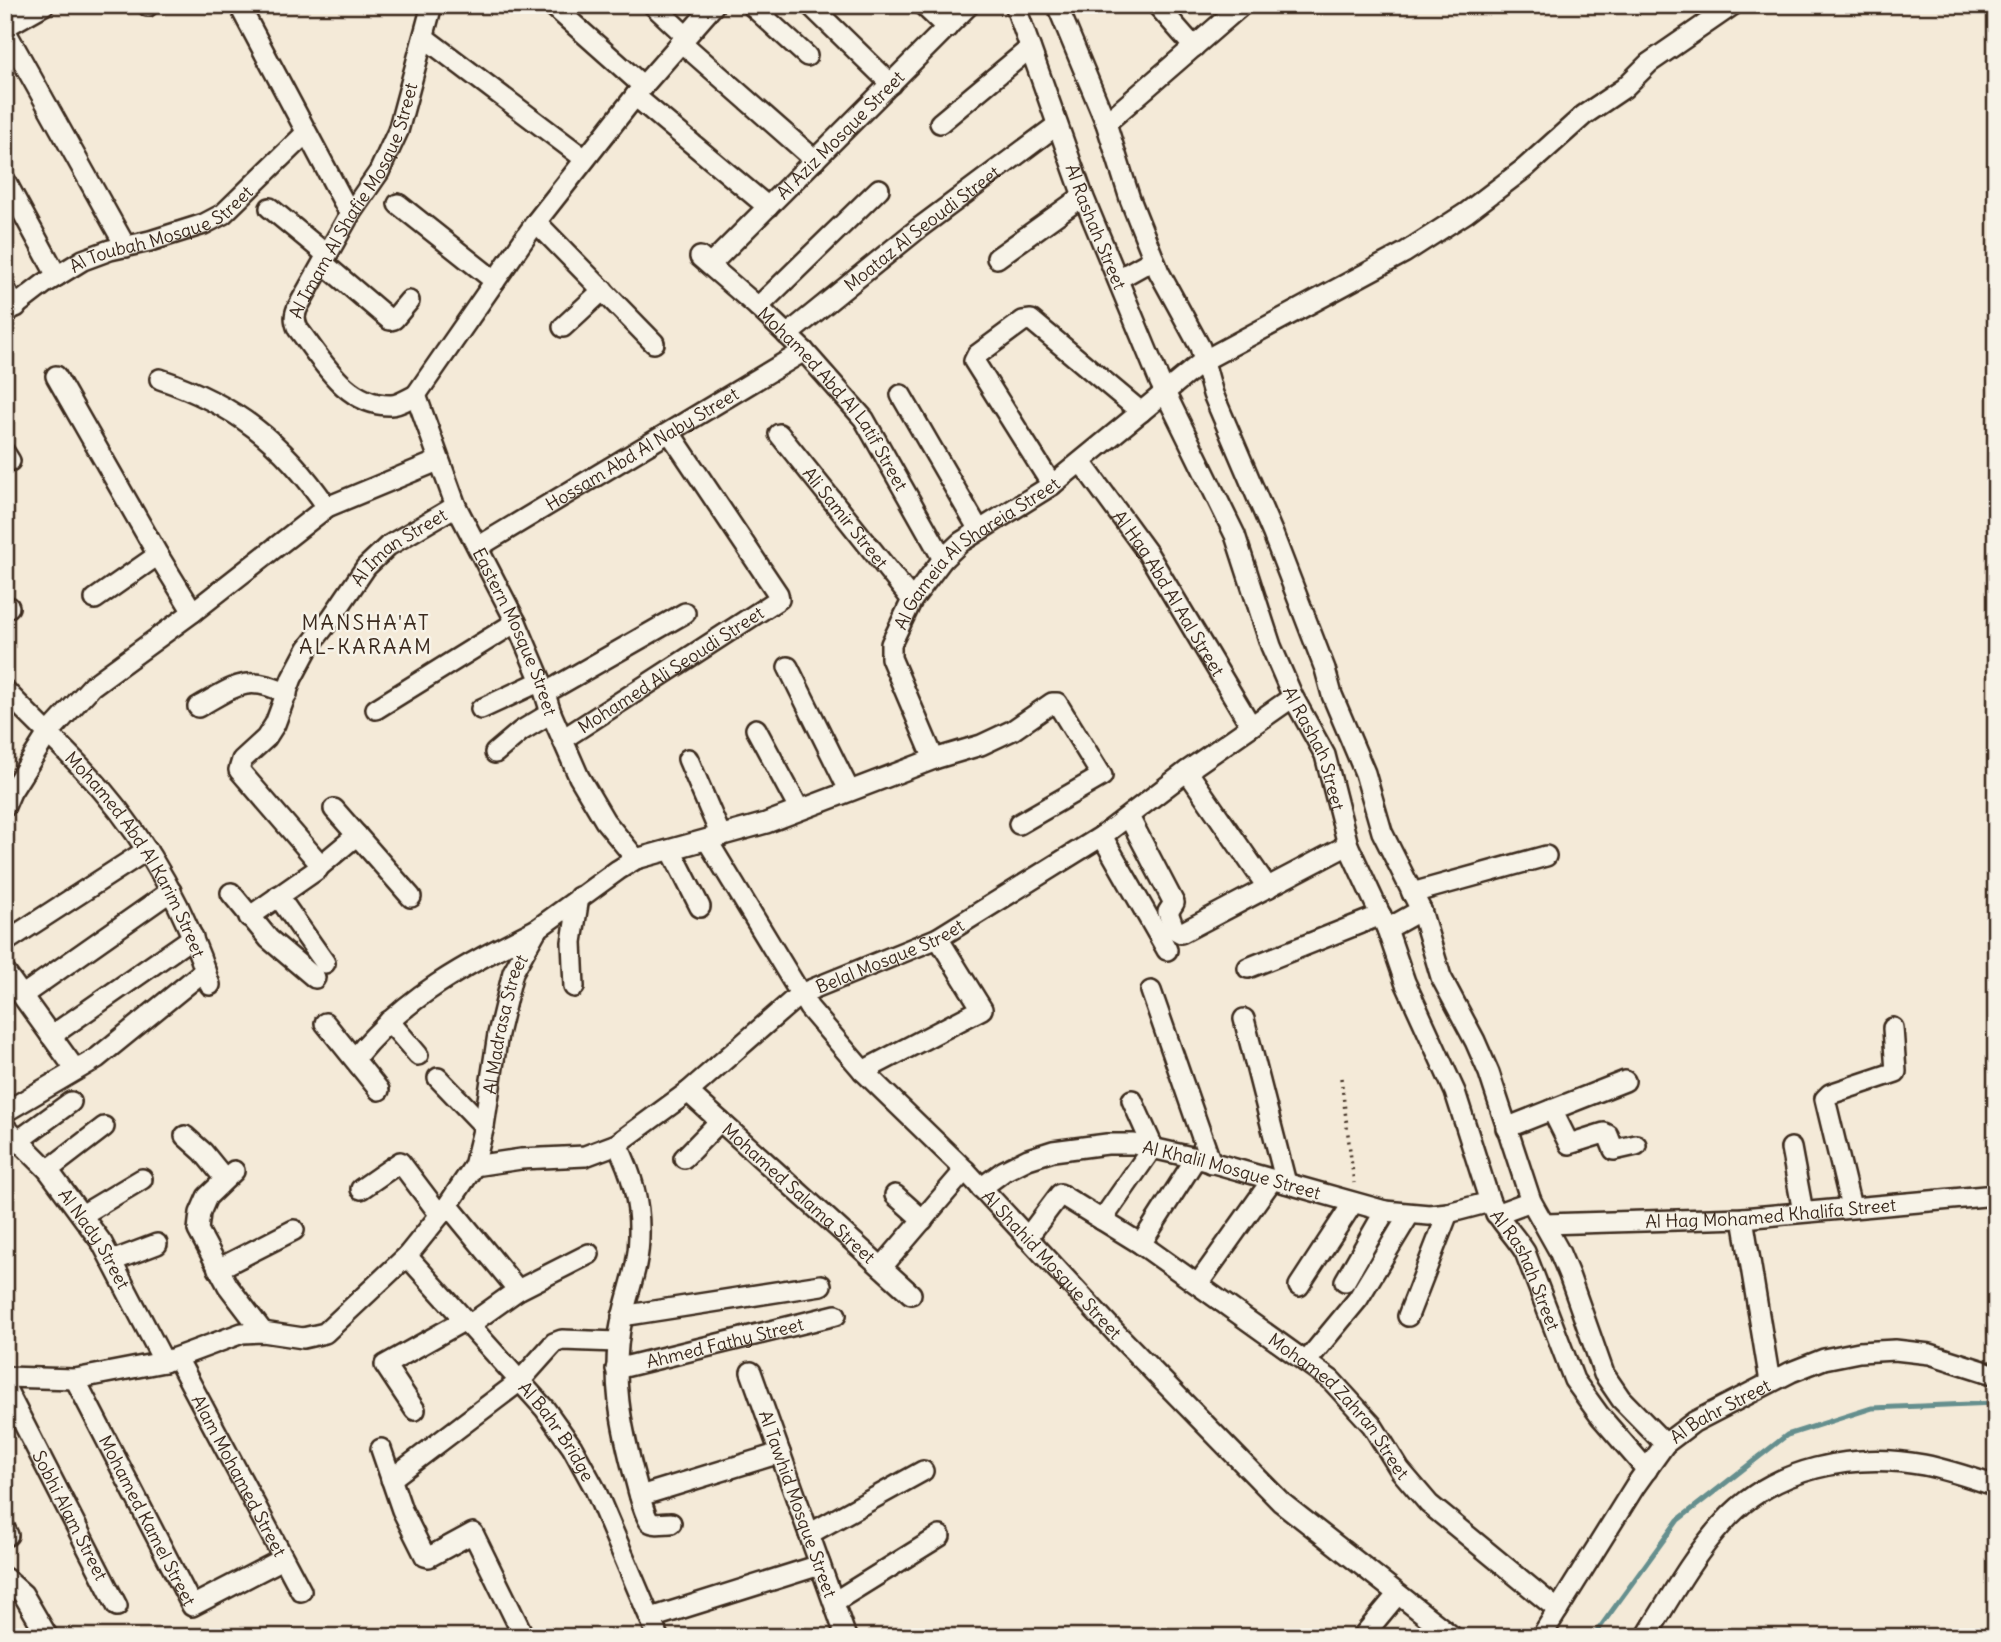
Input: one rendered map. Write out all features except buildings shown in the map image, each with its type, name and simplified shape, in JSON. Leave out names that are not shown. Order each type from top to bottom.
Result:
[{"type":"street","points":[[44,5],[5,28],[126,247]]},
{"type":"street","points":[[239,5],[350,215]]},
{"type":"street","name":"Al Imam Al Shafie Mosque Street","points":[[416,395],[393,405],[369,401],[346,390],[298,329],[295,313],[350,215],[379,172],[398,131],[432,5]]},
{"type":"street","points":[[552,5],[639,91],[768,207]]},
{"type":"street","points":[[653,5],[684,39],[816,160]]},
{"type":"street","points":[[416,395],[536,222],[584,159],[714,5]]},
{"type":"street","points":[[751,5],[807,56]]},
{"type":"street","points":[[810,5],[891,83]]},
{"type":"street","points":[[923,5],[947,28]]},
{"type":"street","name":"Al Aziz Mosque Street","points":[[705,261],[768,207],[970,5]]},
{"type":"street","name":"Al Rashah Street","points":[[1015,5],[1083,196],[1136,269],[1171,295],[1194,332],[1199,365],[1278,547],[1337,708],[1365,774],[1382,832],[1416,906],[1441,977],[1489,1073],[1506,1128],[1508,1206]]},
{"type":"street","name":"Al Rashah Street","points":[[1057,5],[1106,123],[1130,199],[1136,269],[1168,389],[1235,535],[1259,614],[1293,697],[1325,755],[1348,845],[1387,923],[1405,982],[1464,1117],[1508,1206],[1517,1239],[1525,1252],[1574,1380],[1610,1408],[1665,1444]]},
{"type":"street","points":[[1157,5],[1194,47]]},
{"type":"street","name":"Al Gameia Al Shareia Street","points":[[934,759],[891,658],[891,644],[912,600],[943,559],[979,530],[1052,485],[1199,365],[1404,253],[1466,213],[1525,167],[1568,128],[1624,88],[1649,63],[1733,5]]},
{"type":"street","points":[[1106,123],[1236,7]]},
{"type":"street","points":[[425,38],[584,159]]},
{"type":"street","points":[[940,123],[1030,48]]},
{"type":"street","name":"Moataz Al Seoudi Street","points":[[787,335],[919,228],[1057,125]]},
{"type":"street","name":"Al Toubah Mosque Street","points":[[10,311],[83,260],[204,224],[223,214],[306,133]]},
{"type":"street","points":[[5,180],[57,276]]},
{"type":"street","points":[[758,307],[880,190]]},
{"type":"street","points":[[997,258],[1083,196]]},
{"type":"street","points":[[398,204],[495,281]]},
{"type":"street","points":[[270,208],[390,320],[394,319],[409,301]]},
{"type":"street","points":[[536,222],[654,343]]},
{"type":"street","name":"Mohamed Abd Al Latif Street","points":[[705,261],[804,351],[864,419],[943,559]]},
{"type":"street","points":[[5,289],[10,311]]},
{"type":"street","points":[[563,327],[603,290]]},
{"type":"street","points":[[1052,485],[974,361],[976,355],[1026,320],[1031,320],[1141,412]]},
{"type":"street","name":"Hossam Abd Al Naby Street","points":[[478,547],[804,351]]},
{"type":"street","points":[[56,376],[192,612]]},
{"type":"street","points":[[160,379],[210,399],[256,427],[295,464],[327,507]]},
{"type":"street","name":"Eastern Mosque Street","points":[[416,395],[456,506],[516,622],[579,777],[605,821],[636,859]]},
{"type":"street","points":[[901,395],[979,530]]},
{"type":"street","name":"Mohamed Ali Seoudi Street","points":[[562,739],[777,601],[778,594],[670,433]]},
{"type":"street","name":"Ali Samir Street","points":[[779,433],[912,600]]},
{"type":"street","points":[[5,806],[47,735],[92,686],[327,507],[438,461]]},
{"type":"street","name":"Al Hag Abd Al Aal Street","points":[[1082,462],[1147,552],[1251,726]]},
{"type":"street","name":"Al Iman Street","points":[[320,866],[240,769],[242,760],[266,738],[275,724],[308,648],[366,567],[388,546],[456,506]]},
{"type":"street","points":[[95,599],[158,555]]},
{"type":"street","points":[[481,709],[543,687],[685,613]]},
{"type":"street","points":[[376,709],[516,622]]},
{"type":"street","points":[[788,667],[849,790]]},
{"type":"street","points":[[198,706],[246,683],[269,684],[287,694]]},
{"type":"street","name":"Mohamed Abd Al Karim Street","points":[[5,690],[101,789],[148,850],[193,937],[208,978],[97,1058],[75,1069]]},
{"type":"street","name":"Belal Mosque Street","points":[[474,1166],[521,1159],[585,1156],[617,1144],[688,1092],[800,994],[938,938],[1102,836],[1187,771],[1293,697]]},
{"type":"street","name":"Al Madrasa Street","points":[[5,1377],[75,1379],[170,1360],[230,1336],[262,1332],[303,1338],[325,1334],[407,1256],[444,1210],[474,1166],[484,1126],[498,1034],[513,972],[537,929],[636,859],[766,823],[934,759],[981,745],[1013,730],[1052,703],[1059,704],[1102,776],[1019,824]]},
{"type":"street","points":[[495,753],[521,730],[551,713]]},
{"type":"street","points":[[756,729],[799,809]]},
{"type":"street","name":"Al Shahid Mosque Street","points":[[688,759],[714,838],[800,994],[816,1017],[863,1071],[965,1170],[1269,1490],[1397,1595],[1453,1637]]},
{"type":"street","points":[[1187,771],[1268,888]]},
{"type":"street","points":[[334,809],[411,897]]},
{"type":"street","points":[[1129,817],[1174,903],[1168,912],[1178,933],[1184,933],[1348,845]]},
{"type":"street","points":[[249,917],[320,866],[356,835]]},
{"type":"street","points":[[1102,836],[1167,950]]},
{"type":"street","points":[[5,942],[148,850]]},
{"type":"street","points":[[671,850],[700,907]]},
{"type":"street","points":[[1248,968],[1387,923],[1416,906],[1546,856]]},
{"type":"street","points":[[23,995],[171,891]]},
{"type":"street","points":[[230,893],[277,946],[320,971],[278,896]]},
{"type":"street","points":[[574,986],[572,942],[579,897]]},
{"type":"street","points":[[355,1058],[388,1021],[418,996],[449,975],[537,929]]},
{"type":"street","points":[[51,1036],[193,937]]},
{"type":"street","points":[[863,1071],[982,1009],[938,938]]},
{"type":"street","points":[[5,972],[75,1069],[5,1112]]},
{"type":"street","points":[[1141,1244],[1204,1161],[1151,991]]},
{"type":"street","points":[[1198,1284],[1279,1182],[1244,1019]]},
{"type":"street","points":[[388,1021],[418,1055]]},
{"type":"street","points":[[325,1023],[379,1090]]},
{"type":"street","points":[[1851,1207],[1825,1099],[1830,1094],[1896,1072],[1893,1028]]},
{"type":"street","points":[[438,1078],[484,1126]]},
{"type":"street","points":[[1506,1128],[1625,1081]]},
{"type":"street","name":"Mohamed Salama Street","points":[[688,1092],[911,1294]]},
{"type":"street","points":[[1102,1220],[1153,1147],[1132,1100]]},
{"type":"street","points":[[12,1133],[71,1102]]},
{"type":"street","points":[[1552,1110],[1569,1144],[1604,1133],[1608,1135],[1614,1150],[1636,1144]]},
{"type":"street","points":[[684,1157],[720,1121]]},
{"type":"street","points":[[48,1170],[104,1127]]},
{"type":"street","name":"Al Nady Street","points":[[12,1133],[48,1170],[82,1214],[170,1360]]},
{"type":"street","points":[[186,1136],[230,1175],[207,1197],[200,1213],[198,1230],[238,1302],[262,1332]]},
{"type":"street","points":[[617,1144],[628,1166],[639,1214],[637,1264],[622,1316],[615,1369],[620,1419],[640,1496],[650,1522],[671,1523]]},
{"type":"street","name":"Al Khalil Mosque Street","points":[[981,1188],[1004,1171],[1028,1159],[1053,1151],[1107,1144],[1153,1147],[1385,1212],[1409,1215],[1508,1206]]},
{"type":"street","points":[[1791,1148],[1803,1212]]},
{"type":"street","points":[[361,1189],[400,1162],[518,1290]]},
{"type":"street","points":[[882,1268],[965,1170]]},
{"type":"street","points":[[82,1214],[142,1179]]},
{"type":"street","name":"Mohamed Zahran Street","points":[[1027,1238],[1060,1194],[1141,1244],[1331,1380],[1372,1425],[1400,1470],[1429,1504],[1559,1610]]},
{"type":"street","points":[[895,1195],[923,1220]]},
{"type":"street","name":"Al Hag Mohamed Khalifa Street","points":[[1545,1224],[1743,1218],[1996,1195]]},
{"type":"street","points":[[1299,1286],[1355,1203]]},
{"type":"street","name":"Al Rashah Street","points":[[1508,1206],[1545,1224],[1569,1275],[1604,1374],[1610,1408],[1647,1470]]},
{"type":"street","points":[[1345,1281],[1385,1212]]},
{"type":"street","points":[[1408,1316],[1448,1213]]},
{"type":"street","points":[[1307,1362],[1358,1299],[1409,1215]]},
{"type":"street","points":[[1743,1218],[1770,1382]]},
{"type":"street","points":[[218,1269],[293,1230]]},
{"type":"street","points":[[112,1261],[157,1244]]},
{"type":"street","points":[[415,1410],[385,1365],[467,1322],[518,1290],[589,1254]]},
{"type":"street","name":"Al Bahr Bridge","points":[[407,1256],[545,1409],[572,1447],[595,1489],[658,1637]]},
{"type":"street","points":[[622,1316],[821,1285]]},
{"type":"street","name":"Ahmed Fathy Street","points":[[615,1369],[836,1315]]},
{"type":"street","points":[[391,1479],[520,1381],[558,1341],[618,1342]]},
{"type":"street","name":"Al Bahr Street","points":[[1541,1637],[1665,1444],[1694,1422],[1770,1382],[1824,1359],[1859,1352],[1895,1350],[1930,1354],[1996,1375]]},
{"type":"street","name":"Alam Mohamed Street","points":[[170,1360],[300,1591]]},
{"type":"street","name":"Al Tawhid Mosque Street","points":[[751,1372],[846,1637]]},
{"type":"street","name":"Mohamed Kamel Street","points":[[75,1379],[192,1606],[283,1559]]},
{"type":"street","name":"Sobhi Alam Street","points":[[5,1387],[117,1606]]},
{"type":"street","points":[[381,1449],[406,1518],[426,1557],[474,1533],[524,1637]]},
{"type":"street","points":[[640,1496],[780,1453]]},
{"type":"street","points":[[1646,1637],[1724,1521],[1750,1498],[1780,1480],[1812,1468],[1889,1461],[1924,1465],[1996,1486]]},
{"type":"street","points":[[809,1534],[923,1471]]},
{"type":"street","points":[[834,1602],[940,1536]]},
{"type":"street","points":[[652,1618],[820,1565]]},
{"type":"street","points":[[8,1587],[31,1606],[48,1637]]},
{"type":"street","points":[[1362,1637],[1397,1595]]},
{"type":"path","points":[[1341,1078],[1355,1203]]},
{"type":"path","points":[[766,1637],[786,1633]]},
{"type":"waterway","points":[[1593,1637],[1678,1520],[1787,1435],[1872,1408],[1996,1403]]},
{"type":"district","name":"MANSHA'AT AL-KARAAM","points":[[366,634]]}]
